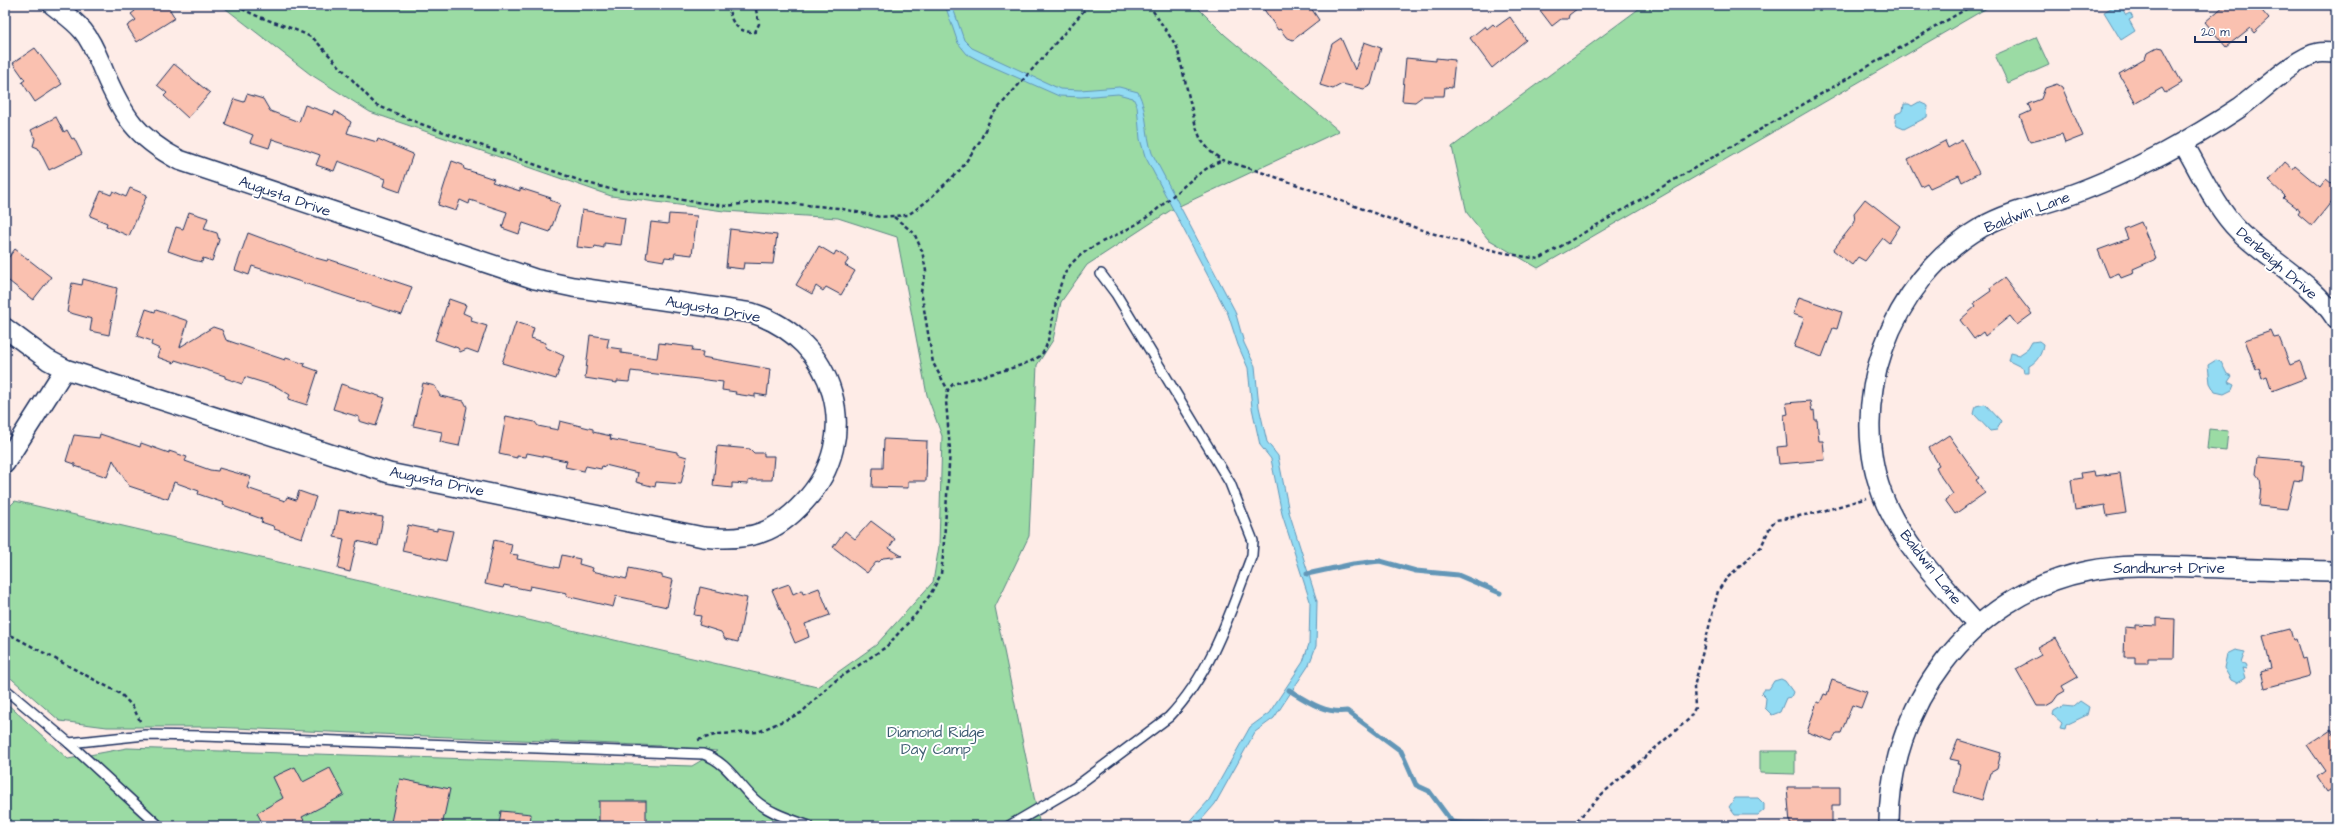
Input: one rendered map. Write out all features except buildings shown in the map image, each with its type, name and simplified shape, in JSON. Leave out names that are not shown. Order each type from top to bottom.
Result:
[{"type":"street","name":"Augusta Drive","points":[[5,328],[48,360],[64,369],[389,472],[719,538],[746,536],[763,532],[778,525],[797,510],[813,493],[826,472],[836,435],[835,403],[822,366],[798,337],[767,317],[752,313],[573,287],[535,279],[187,163],[163,152],[148,141],[129,122],[112,90],[93,45],[84,31],[53,5]]},
{"type":"street","name":"Baldwin Lane","points":[[1978,626],[1907,541],[1886,503],[1874,463],[1869,415],[1875,374],[1896,321],[1906,302],[1931,270],[1968,237],[1988,224],[2024,209],[2097,185],[2183,143],[2239,108],[2303,59],[2317,53],[2335,53]]},
{"type":"street","name":"Denbeigh Drive","points":[[2183,143],[2232,224],[2309,289],[2331,310],[2336,319]]},
{"type":"street","points":[[5,463],[64,369]]},
{"type":"street","name":"Sandhurst Drive","points":[[1889,826],[1890,797],[1896,762],[1917,704],[1938,669],[1963,639],[2001,607],[2024,593],[2064,577],[2089,571],[2144,566],[2336,571]]},
{"type":"lane","points":[[1009,826],[1079,784],[1169,718],[1180,706],[1217,647],[1252,555],[1253,541],[1230,483],[1116,294],[1101,274]]},
{"type":"lane","points":[[5,689],[69,743],[159,826]]},
{"type":"lane","points":[[69,743],[145,735],[682,753],[714,758],[754,800],[773,812],[809,826]]},
{"type":"path","points":[[236,5],[251,15],[303,33],[314,39],[376,105],[421,124],[584,182],[618,191],[726,206],[764,201],[838,208],[880,217],[908,215],[961,169],[980,141],[992,115],[1089,5]]},
{"type":"path","points":[[729,5],[730,18],[734,25],[740,30],[749,32],[755,32],[759,24],[755,5]]},
{"type":"path","points":[[1149,5],[1177,47],[1196,127],[1201,140],[1211,152],[1222,160],[1433,233],[1506,255],[1539,259],[1973,5]]},
{"type":"path","points":[[682,753],[697,741],[707,736],[758,732],[801,713],[832,683],[886,647],[916,614],[930,595],[941,574],[950,450],[946,401],[948,390],[953,384],[1011,368],[1040,356],[1046,346],[1057,295],[1072,263],[1087,251],[1139,223],[1155,211],[1186,182],[1204,169],[1222,160]]},
{"type":"path","points":[[894,216],[914,233],[922,251],[926,271],[921,291],[933,363],[948,390]]},
{"type":"path","points":[[1572,826],[1602,794],[1689,718],[1694,708],[1694,687],[1718,591],[1726,579],[1761,547],[1771,525],[1776,520],[1816,513],[1882,493]]},
{"type":"path","points":[[5,632],[121,694],[133,707],[145,735]]},
{"type":"green space","name":"Diamond Ridge Day Camp","points":[[221,5],[1195,5],[1225,35],[1339,131],[1171,210],[1087,265],[1061,302],[1053,340],[1037,365],[1029,536],[995,607],[1040,826],[5,826],[5,702],[68,759],[127,748],[692,766],[717,751],[663,746],[211,727],[107,727],[60,721],[5,673],[5,511],[15,501],[817,687],[876,645],[933,582],[939,546],[942,436],[927,395],[897,237],[838,218],[724,211],[611,196],[370,112],[310,74]]},
{"type":"green space","points":[[1644,5],[1992,5],[1538,268],[1488,239],[1467,213],[1452,147]]},
{"type":"green space","points":[[2036,37],[2049,65],[2008,83],[1995,55]]},
{"type":"green space","points":[[2209,429],[2228,431],[2226,451],[2207,449]]},
{"type":"green space","points":[[1760,751],[1795,751],[1795,774],[1760,773]]},
{"type":"water","points":[[945,5],[952,5],[964,40],[972,48],[1060,89],[1080,90],[1119,87],[1138,92],[1145,115],[1152,153],[1235,311],[1244,343],[1255,366],[1259,407],[1267,442],[1278,456],[1289,512],[1317,601],[1316,646],[1309,665],[1274,718],[1255,732],[1215,804],[1196,826],[1186,826],[1209,800],[1250,727],[1269,713],[1303,662],[1309,644],[1310,601],[1282,514],[1271,459],[1260,445],[1252,408],[1248,368],[1238,345],[1228,314],[1145,156],[1140,139],[1137,106],[1133,98],[1118,94],[1081,97],[1059,96],[982,62],[967,54],[958,43]]},
{"type":"water","points":[[2116,5],[2120,5],[2126,15],[2130,13],[2133,18],[2129,20],[2135,31],[2121,40],[2104,12]]},
{"type":"water","points":[[1919,102],[1928,106],[1927,117],[1904,129],[1897,126],[1895,122],[1896,114],[1903,111],[1904,104],[1909,104],[1912,106]]},
{"type":"water","points":[[2039,341],[2043,344],[2042,351],[2037,360],[2029,366],[2029,373],[2024,373],[2023,368],[2009,361],[2011,353],[2019,355],[2028,349],[2032,342]]},
{"type":"water","points":[[2216,360],[2221,362],[2227,374],[2232,376],[2228,382],[2234,385],[2232,390],[2224,394],[2215,392],[2210,383],[2208,365]]},
{"type":"water","points":[[1985,404],[2001,421],[1997,430],[1990,431],[1974,414],[1976,406]]},
{"type":"water","points":[[2235,650],[2245,652],[2241,663],[2246,664],[2247,666],[2246,669],[2242,668],[2245,678],[2237,683],[2231,680],[2224,668],[2227,654]]},
{"type":"water","points":[[1781,679],[1785,681],[1793,692],[1791,697],[1786,698],[1780,712],[1772,715],[1765,708],[1766,698],[1761,693],[1764,689],[1769,689],[1774,681]]},
{"type":"water","points":[[2080,701],[2089,707],[2087,715],[2066,725],[2065,729],[2060,728],[2062,723],[2053,715],[2054,711],[2063,706],[2073,707]]},
{"type":"water","points":[[1735,798],[1758,798],[1764,804],[1764,810],[1758,815],[1735,815],[1729,807]]},
{"type":"waterway","points":[[1307,574],[1353,564],[1380,561],[1416,571],[1458,575],[1500,593]]},
{"type":"waterway","points":[[1289,690],[1324,709],[1331,711],[1347,711],[1401,751],[1416,785],[1429,791],[1452,822],[1498,826]]}]
